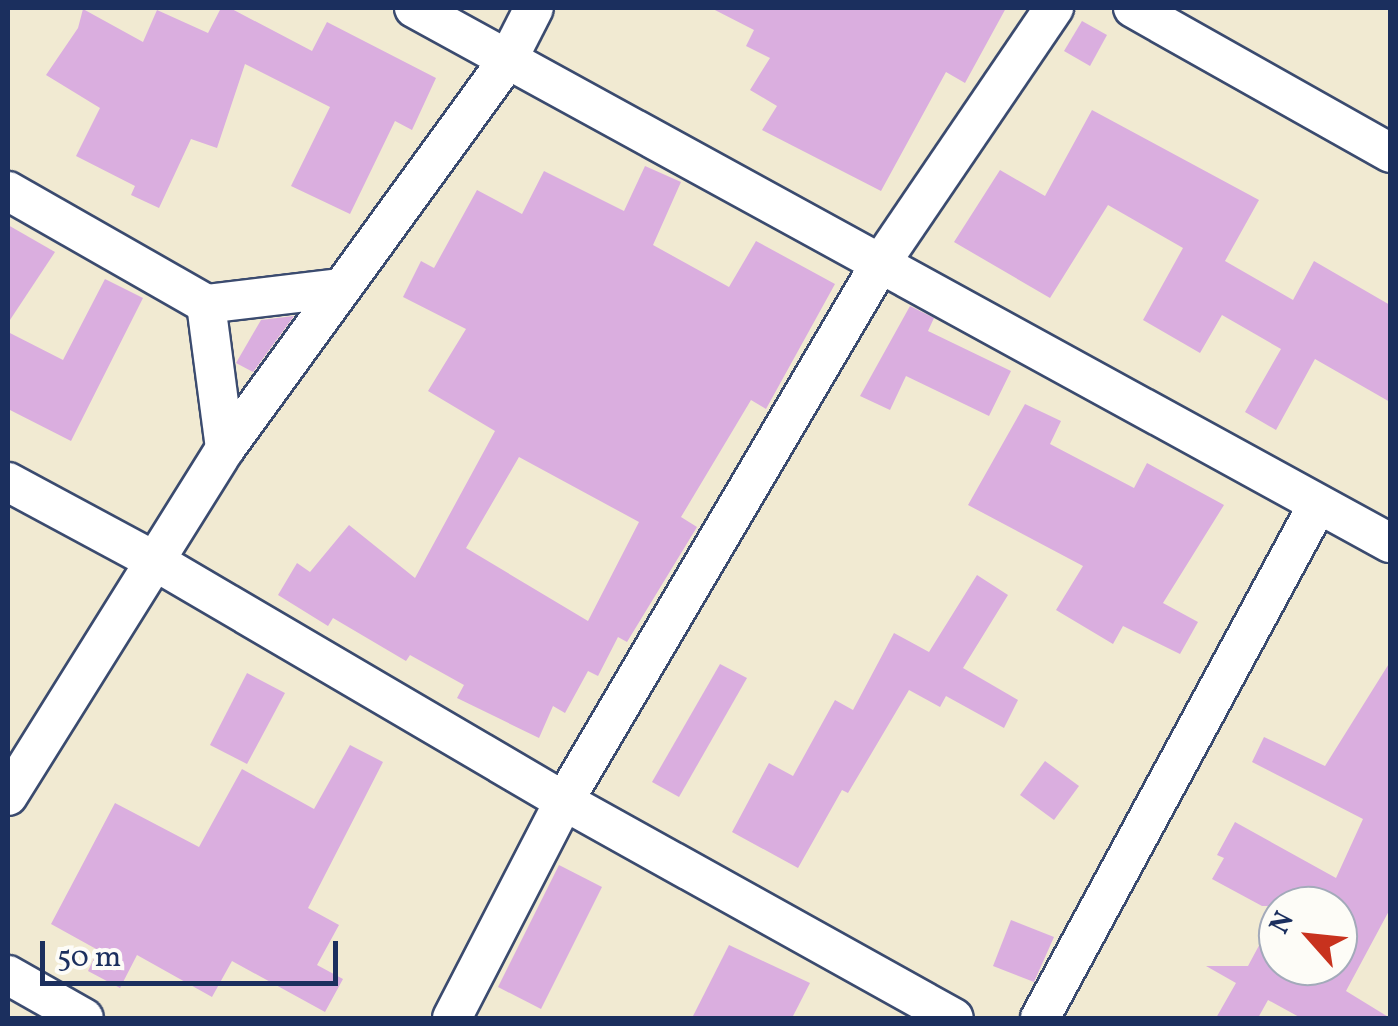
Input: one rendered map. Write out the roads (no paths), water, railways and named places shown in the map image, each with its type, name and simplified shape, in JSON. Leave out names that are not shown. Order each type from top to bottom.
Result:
[{"type":"street","points":[[414,8],[1390,543]]},
{"type":"street","points":[[8,796],[225,449],[507,61],[534,8]]},
{"type":"street","points":[[452,1018],[564,801],[880,264],[1054,8]]},
{"type":"street","points":[[1133,8],[1390,153]]},
{"type":"street","points":[[8,191],[206,304],[342,288]]},
{"type":"street","points":[[206,304],[225,449]]},
{"type":"street","points":[[8,482],[153,560],[564,801],[954,1018]]},
{"type":"street","points":[[1040,1018],[1318,504]]},
{"type":"street","points":[[8,975],[84,1018]]}]
